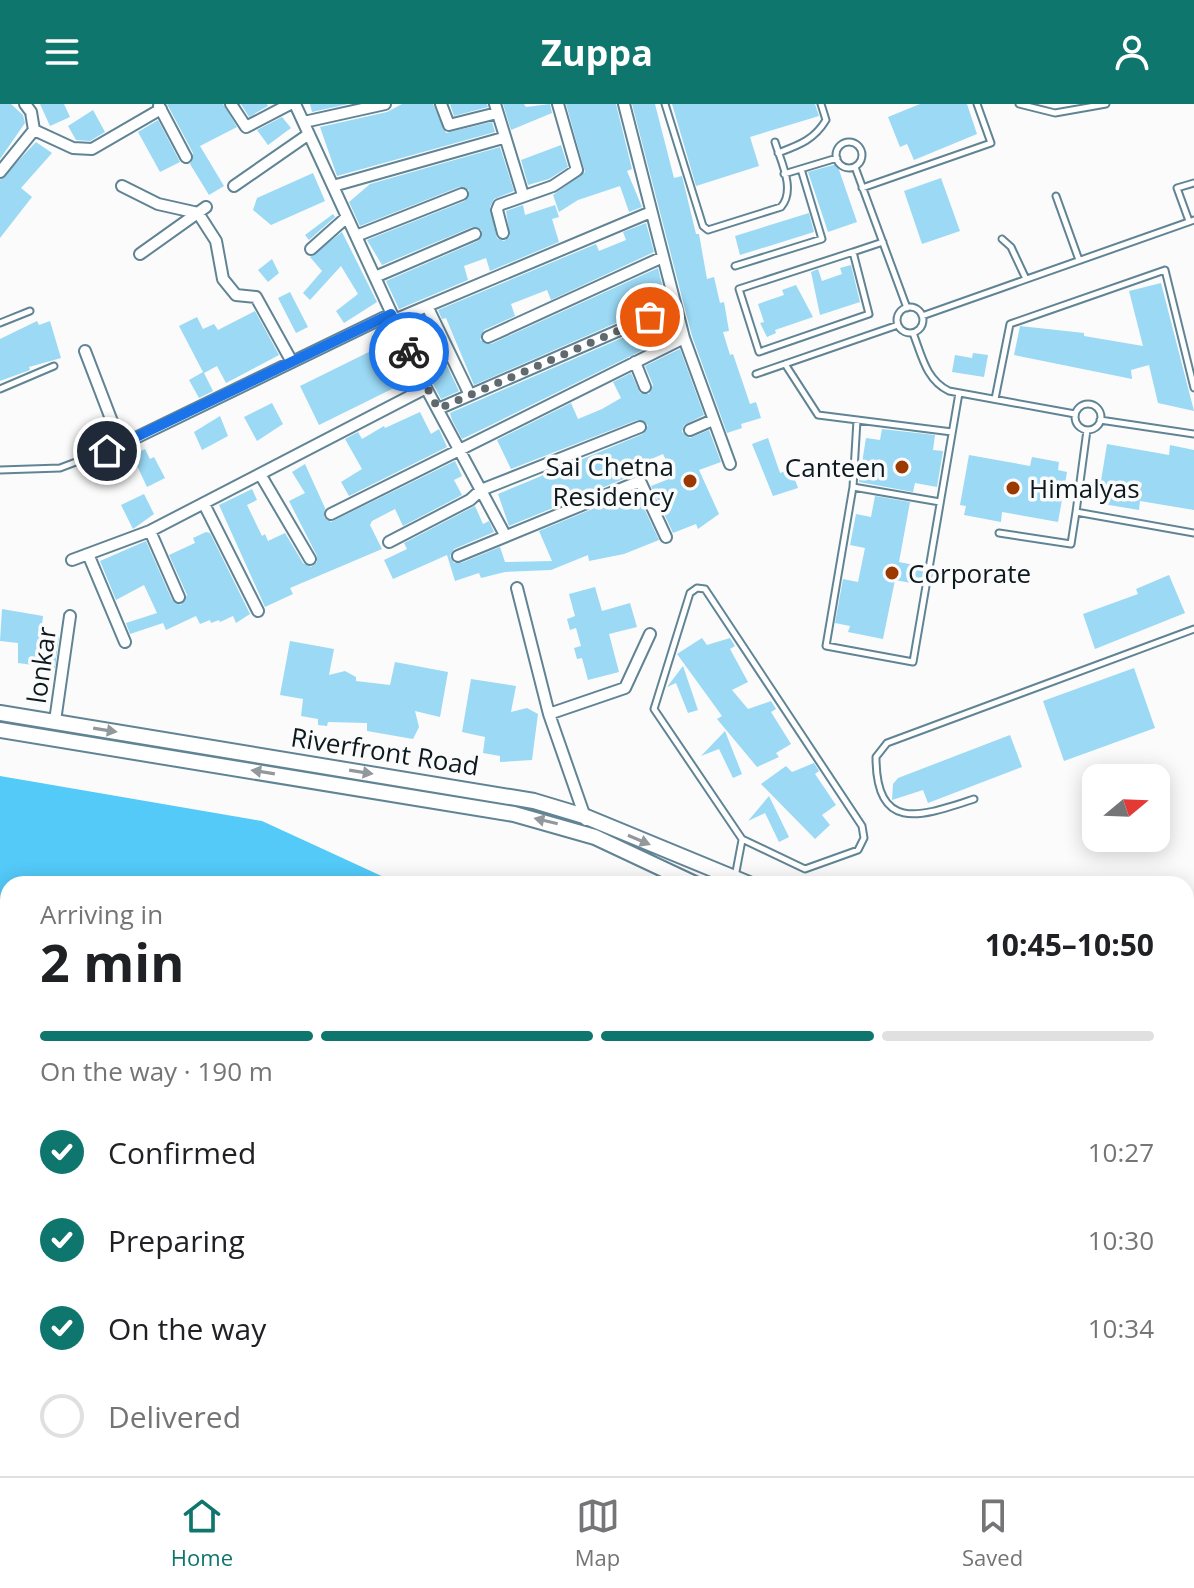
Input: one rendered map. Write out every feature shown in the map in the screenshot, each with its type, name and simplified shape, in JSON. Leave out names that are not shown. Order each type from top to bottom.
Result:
[{"type":"street","points":[[0,172],[34,130],[31,112],[25,104]]},
{"type":"street","points":[[231,104],[246,127],[293,104],[426,388],[505,535]]},
{"type":"street","points":[[304,122],[385,104]]},
{"type":"street","points":[[441,104],[449,125],[496,108],[523,195]]},
{"type":"street","points":[[503,233],[497,210],[523,195],[553,186],[577,170],[558,104]]},
{"type":"street","points":[[624,104],[684,338],[730,464]]},
{"type":"street","points":[[34,130],[73,148],[92,149],[160,107],[186,157]]},
{"type":"street","points":[[234,186],[309,134]]},
{"type":"street","points":[[333,186],[503,138]]},
{"type":"street","points":[[122,186],[158,204],[202,210]]},
{"type":"street","points":[[356,236],[462,194]]},
{"type":"street","points":[[140,254],[202,210]]},
{"type":"street","points":[[202,210],[216,241],[223,279],[236,295],[256,297],[292,362]]},
{"type":"street","points":[[85,351],[121,445],[393,317],[427,306],[651,212]]},
{"type":"street","points":[[311,249],[347,217]]},
{"type":"street","points":[[375,277],[475,234]]},
{"type":"street","points":[[488,337],[663,257]]},
{"type":"street","points":[[427,306],[470,395]]},
{"type":"street","points":[[438,409],[675,306]]},
{"type":"street","points":[[331,514],[459,447],[684,338]]},
{"type":"street","points":[[635,362],[645,387]]},
{"type":"street","points":[[72,560],[150,531],[426,388]]},
{"type":"street","points":[[690,430],[713,420]]},
{"type":"street","points":[[389,542],[470,500],[481,490],[640,427]]},
{"type":"street","points":[[260,474],[310,559]]},
{"type":"street","points":[[458,556],[640,481],[666,537]]},
{"type":"street","points":[[204,504],[258,611]]},
{"type":"street","points":[[150,531],[179,597]]},
{"type":"street","points":[[88,554],[125,642]]},
{"type":"street","points":[[517,588],[549,714],[584,816],[595,837]]},
{"type":"street","name":"lonkar","points":[[55,721],[70,616]]},
{"type":"street","points":[[549,714],[625,688],[650,634]]},
{"type":"street","name":"Riverfront Road","points":[[0,713],[497,793],[584,816],[727,876]]},
{"type":"street","name":"Riverfront Road","points":[[0,730],[514,814],[595,837],[678,876]]},
{"type":"lane","points":[[665,104],[703,226],[708,230],[781,207],[789,192],[775,142]]},
{"type":"lane","points":[[778,153],[804,144],[820,130],[826,120],[821,104]]},
{"type":"lane","points":[[862,188],[991,143],[977,104]]},
{"type":"lane","points":[[1019,104],[1055,113],[1106,104]]},
{"type":"lane","points":[[853,142],[862,152],[861,161],[855,167],[846,167],[837,158],[840,145],[853,142]]},
{"type":"lane","points":[[784,174],[837,158]]},
{"type":"lane","points":[[855,167],[907,308]]},
{"type":"lane","points":[[735,266],[822,239],[801,169]]},
{"type":"lane","points":[[922,316],[1192,221],[1177,188],[1194,183]]},
{"type":"lane","points":[[1056,196],[1079,260]]},
{"type":"lane","points":[[1002,239],[1011,247],[1026,279]]},
{"type":"lane","points":[[853,252],[869,314],[759,352],[739,289],[883,242]]},
{"type":"lane","points":[[995,399],[1010,324],[1165,270],[1194,388]]},
{"type":"lane","points":[[907,308],[916,309],[922,316],[922,324],[913,333],[904,332],[898,325],[897,317],[907,308]]},
{"type":"lane","points":[[0,323],[30,311]]},
{"type":"lane","points":[[756,374],[898,325]]},
{"type":"lane","points":[[913,333],[937,385],[959,393],[1075,414]]},
{"type":"lane","points":[[785,364],[818,415],[952,432]]},
{"type":"lane","points":[[0,389],[54,366]]},
{"type":"lane","points":[[857,420],[853,487],[826,646],[913,662],[959,393]]},
{"type":"lane","points":[[1093,405],[1099,411],[1100,420],[1095,427],[1087,430],[1076,423],[1075,414],[1080,406],[1093,405]]},
{"type":"lane","points":[[1100,420],[1194,434]]},
{"type":"lane","points":[[999,533],[1071,544],[1087,430]]},
{"type":"lane","points":[[0,470],[60,468],[121,445]]},
{"type":"lane","points":[[853,487],[940,502]]},
{"type":"lane","points":[[1076,512],[1194,533]]},
{"type":"lane","points":[[741,876],[742,839],[654,709],[690,593],[697,588],[705,589],[862,826],[864,838],[858,850],[805,869],[742,839]]},
{"type":"lane","points":[[974,799],[924,815],[903,814],[889,808],[881,793],[876,757],[887,743],[1194,629]]},
{"type":"water","points":[[0,776],[262,821],[382,876],[0,876]]},
{"type":"building","points":[[0,104],[11,104],[23,115],[25,123],[0,159]]},
{"type":"building","points":[[40,104],[64,104],[70,117],[50,126]]},
{"type":"building","points":[[167,104],[223,104],[237,127],[200,146],[224,186],[209,195],[190,164],[193,153]]},
{"type":"building","points":[[241,104],[267,104],[268,106],[249,117]]},
{"type":"building","points":[[310,104],[348,104],[312,112]]},
{"type":"building","points":[[402,104],[433,104],[446,133],[492,122],[495,132],[337,176],[320,127],[387,112]]},
{"type":"building","points":[[450,104],[487,104],[488,107],[454,116]]},
{"type":"building","points":[[503,104],[524,104],[526,107],[550,104],[552,113],[511,130]]},
{"type":"building","points":[[566,104],[616,104],[632,169],[627,171],[642,207],[629,212],[620,186],[578,200],[559,212],[553,195],[585,172]]},
{"type":"building","points":[[632,104],[655,104],[674,178],[682,176],[696,234],[699,234],[707,279],[714,277],[720,303],[724,302],[729,331],[723,332],[730,355],[733,354],[750,404],[756,402],[761,418],[741,424],[742,428],[727,433],[692,336]]},
{"type":"building","points":[[672,104],[815,104],[819,116],[750,137],[759,166],[696,186]]},
{"type":"building","points":[[920,104],[967,104],[977,134],[914,160],[907,144],[900,147],[888,117]]},
{"type":"building","points":[[93,110],[105,132],[90,141],[76,140],[68,126]]},
{"type":"building","points":[[282,117],[291,128],[268,145],[257,130]]},
{"type":"building","points":[[158,120],[180,162],[160,172],[138,132]]},
{"type":"building","points":[[36,142],[52,153],[21,188],[32,197],[0,238],[0,180]]},
{"type":"building","points":[[561,145],[568,167],[549,179],[528,185],[521,160]]},
{"type":"building","points":[[500,147],[514,191],[494,199],[490,207],[497,238],[504,241],[510,236],[506,211],[523,205],[525,215],[555,205],[559,217],[552,219],[559,242],[490,271],[486,258],[464,266],[468,280],[399,309],[386,281],[478,241],[482,230],[472,227],[382,265],[367,240],[465,201],[469,190],[459,187],[360,226],[349,202],[370,184]]},
{"type":"building","points":[[837,164],[857,222],[828,232],[808,172]]},
{"type":"building","points":[[313,173],[325,201],[271,225],[253,210],[257,198]]},
{"type":"building","points":[[941,178],[960,231],[922,244],[904,191]]},
{"type":"building","points":[[809,213],[814,232],[740,255],[735,236]]},
{"type":"building","points":[[333,214],[335,217],[309,240],[305,235]]},
{"type":"building","points":[[646,223],[654,252],[551,300],[547,290],[511,304],[515,316],[484,330],[480,340],[491,344],[658,268],[666,301],[474,385],[446,318],[442,319],[438,310],[596,244],[599,251],[626,240],[623,232]]},
{"type":"building","points":[[342,232],[377,302],[344,323],[336,311],[358,294],[341,266],[310,300],[303,293],[322,271],[310,257]]},
{"type":"building","points":[[272,259],[279,273],[268,282],[258,270]]},
{"type":"building","points":[[851,265],[860,302],[820,315],[811,272],[818,269],[822,281],[842,274],[840,268]]},
{"type":"building","points":[[1161,283],[1194,411],[1158,403],[1149,365],[1131,370],[1132,379],[1014,355],[1020,326],[1084,333],[1084,336],[1143,346],[1129,291]]},
{"type":"building","points":[[796,285],[813,317],[775,330],[776,333],[767,337],[760,323],[764,322],[758,304],[784,295],[782,290]]},
{"type":"building","points":[[290,292],[308,327],[296,333],[278,298]]},
{"type":"building","points":[[255,311],[279,355],[226,383],[217,366],[204,373],[213,391],[199,398],[189,380],[203,372],[179,326],[197,317],[203,329],[214,324],[218,330]]},
{"type":"building","points":[[670,317],[675,334],[462,439],[450,413]]},
{"type":"building","points":[[37,321],[39,325],[50,321],[61,358],[29,367],[30,370],[0,381],[0,339]]},
{"type":"building","points":[[377,348],[392,369],[398,386],[319,425],[300,386]]},
{"type":"building","points":[[680,349],[704,415],[684,425],[682,432],[690,438],[709,430],[721,462],[699,470],[719,514],[698,529],[696,524],[673,533],[651,486],[674,477],[663,454],[628,469],[631,476],[509,526],[498,494],[643,434],[648,425],[637,420],[511,469],[497,440],[571,403],[578,419],[602,409],[621,398],[613,382],[631,373],[640,393],[649,394],[653,385],[645,366]]},
{"type":"building","points":[[973,353],[988,355],[984,377],[952,372],[955,355],[972,358]]},
{"type":"building","points":[[447,366],[459,391],[441,399],[428,374]]},
{"type":"building","points":[[272,403],[283,424],[257,441],[244,417]]},
{"type":"building","points":[[420,412],[431,434],[439,429],[447,447],[349,496],[341,482],[362,469],[345,439],[358,432],[362,439],[384,426]]},
{"type":"building","points":[[220,416],[228,436],[202,450],[194,432]]},
{"type":"building","name":"Canteen","points":[[882,429],[935,435],[933,450],[943,451],[937,487],[915,483],[913,492],[859,482],[866,438],[880,440]]},
{"type":"building","points":[[768,438],[780,473],[791,469],[798,488],[773,496],[752,444]]},
{"type":"building","points":[[1107,444],[1169,455],[1170,445],[1194,450],[1194,510],[1140,501],[1139,510],[1103,504],[1104,494],[1099,493]]},
{"type":"building","points":[[145,449],[150,459],[154,457],[165,478],[147,487],[132,455]]},
{"type":"building","name":"Himalyas","points":[[969,455],[1030,466],[1032,457],[1059,462],[1058,470],[1067,472],[1058,522],[1002,512],[1001,522],[964,515],[966,506],[960,505]]},
{"type":"building","points":[[455,461],[462,476],[454,480],[462,495],[403,526],[395,509],[372,521],[370,525],[382,549],[290,588],[293,594],[265,607],[219,505],[252,489],[257,500],[247,505],[262,536],[265,534],[268,541],[285,533],[303,563],[311,567],[317,562],[317,556],[289,501],[305,493],[292,472],[305,464],[325,508],[324,517],[331,522]]},
{"type":"building","points":[[636,491],[659,540],[624,554],[589,561],[588,555],[551,570],[505,572],[481,578],[479,573],[455,581],[447,555],[393,579],[384,560],[407,549],[404,543],[475,506],[483,524],[489,521],[494,532],[454,549],[450,556],[454,563],[500,547],[505,562],[552,561],[539,531]]},
{"type":"building","points":[[144,494],[154,514],[133,529],[121,505]]},
{"type":"building","name":"Corporate","points":[[875,496],[910,502],[899,562],[924,567],[921,585],[895,580],[883,639],[848,632],[850,626],[835,623],[843,579],[858,582],[865,548],[850,545],[856,514],[871,517]]},
{"type":"building","points":[[210,533],[250,614],[236,623],[233,616],[220,622],[211,623],[210,620],[200,624],[196,616],[166,630],[163,623],[130,634],[126,623],[157,613],[144,585],[116,600],[100,561],[146,541],[172,600],[181,605],[187,595],[169,555],[195,543],[193,538]]},
{"type":"building","points":[[1169,575],[1185,613],[1095,649],[1083,614],[1138,594],[1136,589]]},
{"type":"building","points":[[595,587],[602,611],[630,603],[637,627],[609,634],[619,672],[588,680],[582,658],[577,659],[574,648],[581,646],[576,628],[570,630],[567,619],[575,616],[569,594]]},
{"type":"building","points":[[2,609],[43,616],[41,632],[59,636],[55,668],[18,663],[18,643],[0,641]]},
{"type":"building","points":[[702,638],[707,645],[730,638],[735,646],[730,649],[748,682],[732,690],[748,709],[771,701],[776,709],[771,712],[791,744],[776,753],[779,757],[757,767],[717,719],[722,716],[677,654]]},
{"type":"building","points":[[290,641],[334,649],[329,675],[345,671],[356,677],[356,681],[390,685],[395,662],[448,672],[440,717],[415,711],[419,727],[413,739],[367,731],[367,723],[328,722],[327,726],[318,725],[318,719],[301,716],[303,699],[280,695]]},
{"type":"building","points":[[683,666],[698,710],[688,713],[676,683],[667,687]]},
{"type":"building","points":[[1134,668],[1155,728],[1064,761],[1043,701]]},
{"type":"building","points":[[471,679],[516,686],[511,712],[527,708],[538,714],[532,760],[500,762],[500,756],[483,753],[485,737],[462,732]]},
{"type":"building","points":[[725,731],[742,774],[733,778],[719,749],[701,756]]},
{"type":"building","points":[[1010,735],[1022,767],[928,803],[923,790],[892,800],[893,784],[898,778]]},
{"type":"building","points":[[814,763],[819,771],[815,774],[836,805],[822,815],[830,825],[815,839],[761,784],[786,766],[792,772]]},
{"type":"building","points":[[769,796],[789,837],[779,842],[765,813],[748,821]]},
{"type":"way so far","points":[[409,352],[438,409],[650,317]]},
{"type":"place","name":"Canteen","points":[[902,467]]},
{"type":"place","name":"Sai Chetna Residency","points":[[690,481]]},
{"type":"place","name":"Himalyas","points":[[1013,488]]},
{"type":"place","name":"Corporate","points":[[892,573]]},
{"type":"route","points":[[107,451],[391,314],[409,352]]}]
